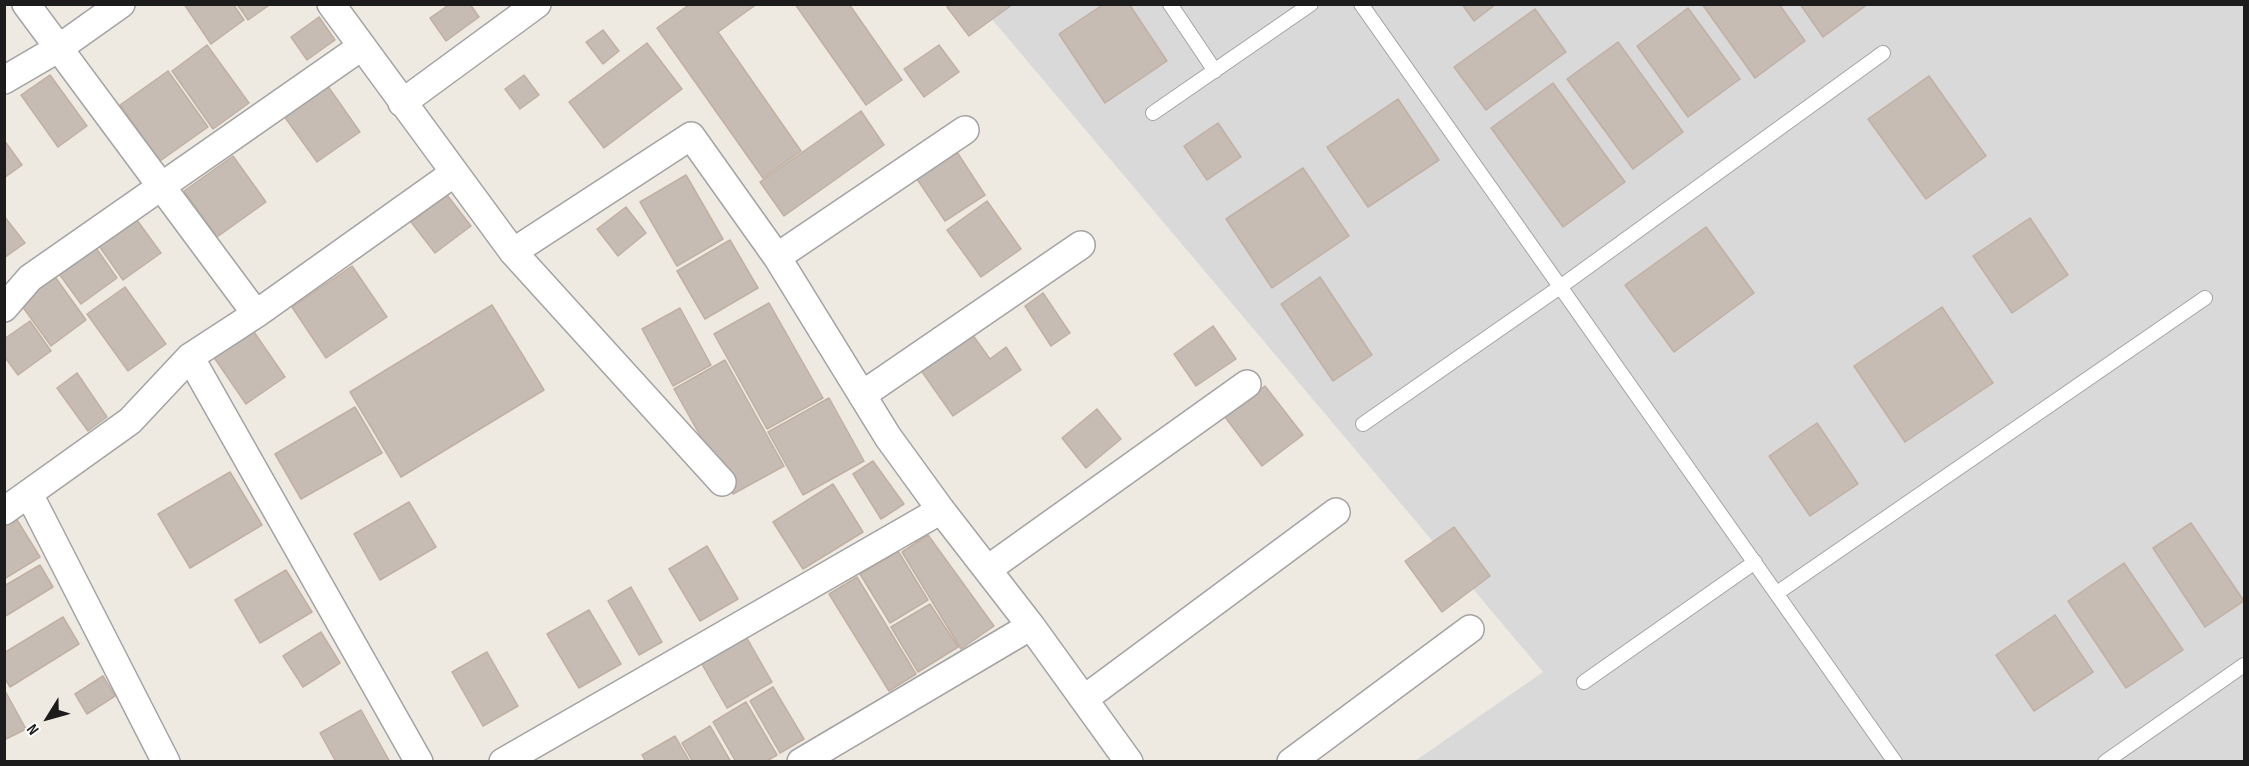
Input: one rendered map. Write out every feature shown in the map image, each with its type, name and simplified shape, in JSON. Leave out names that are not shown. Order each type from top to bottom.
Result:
[{"type":"street","points":[[26,4],[256,314]]},
{"type":"street","points":[[4,80],[58,48],[121,4]]},
{"type":"street","points":[[331,4],[513,252],[722,483]]},
{"type":"street","points":[[402,103],[537,4]]},
{"type":"street","points":[[4,308],[30,278],[361,46]]},
{"type":"street","points":[[777,257],[965,130]]},
{"type":"street","points":[[513,252],[691,136],[777,257],[888,437],[1084,699],[1121,759]]},
{"type":"street","points":[[4,511],[130,421],[190,357],[256,314],[453,173]]},
{"type":"street","points":[[862,395],[1081,245]]},
{"type":"street","points":[[190,357],[419,762]]},
{"type":"street","points":[[988,569],[1247,384]]},
{"type":"street","points":[[29,494],[166,762]]},
{"type":"street","points":[[502,762],[941,510]]},
{"type":"street","points":[[1084,699],[1336,512]]},
{"type":"street","points":[[801,762],[1031,626]]},
{"type":"street","points":[[1291,762],[1470,629]]},
{"type":"lane","points":[[1170,4],[1215,71]]},
{"type":"lane","points":[[1153,113],[1311,4]]},
{"type":"lane","points":[[1361,4],[1895,762]]},
{"type":"lane","points":[[1364,424],[1560,287],[1883,53]]},
{"type":"lane","points":[[1777,593],[2205,298]]},
{"type":"lane","points":[[1584,682],[1755,562]]},
{"type":"lane","points":[[2105,762],[2244,665]]},
{"type":"shaded area","points":[[980,5],[2244,5],[2244,761],[1415,761],[1543,672]]},
{"type":"building","points":[[184,4],[233,4],[244,20],[211,44]]},
{"type":"building","points":[[237,4],[267,4],[268,6],[248,20]]},
{"type":"building","points":[[450,4],[470,4],[479,17],[446,41],[430,18]]},
{"type":"building","points":[[690,4],[757,4],[718,32],[801,151],[763,178],[657,28]]},
{"type":"building","points":[[795,4],[849,4],[902,80],[866,105]]},
{"type":"building","points":[[950,4],[1013,4],[969,36],[947,7]]},
{"type":"building","points":[[1104,4],[1129,4],[1167,61],[1105,103],[1059,34]]},
{"type":"building","points":[[1462,4],[1496,4],[1474,21]]},
{"type":"building","points":[[1702,4],[1779,4],[1805,41],[1755,78]]},
{"type":"building","points":[[1800,4],[1868,4],[1823,37]]},
{"type":"building","points":[[1688,8],[1740,79],[1688,117],[1637,46]]},
{"type":"building","points":[[1535,9],[1566,52],[1486,110],[1454,67]]},
{"type":"building","points":[[319,17],[335,40],[307,60],[291,37]]},
{"type":"building","points":[[603,30],[619,51],[603,64],[586,42]]},
{"type":"building","points":[[1618,42],[1683,132],[1633,169],[1567,79]]},
{"type":"building","points":[[647,43],[682,89],[604,148],[569,102]]},
{"type":"building","points":[[207,45],[249,103],[213,129],[172,71]]},
{"type":"building","points":[[939,45],[959,72],[924,97],[904,69]]},
{"type":"building","points":[[168,71],[208,127],[160,161],[120,105]]},
{"type":"building","points":[[50,75],[87,126],[58,147],[21,95]]},
{"type":"building","points":[[524,75],[539,95],[520,109],[505,89]]},
{"type":"building","points":[[1929,76],[1986,156],[1926,199],[1868,119]]},
{"type":"building","points":[[1553,83],[1625,182],[1563,227],[1491,128]]},
{"type":"building","points":[[327,85],[360,132],[317,162],[284,116]]},
{"type":"building","points":[[1398,99],[1439,160],[1368,207],[1327,147]]},
{"type":"building","points":[[861,111],[884,145],[784,216],[760,182]]},
{"type":"building","points":[[1218,123],[1241,157],[1207,180],[1184,146]]},
{"type":"building","points":[[4,140],[22,165],[4,178]]},
{"type":"building","points":[[955,149],[985,195],[945,221],[915,176]]},
{"type":"building","points":[[233,156],[266,202],[217,237],[184,191]]},
{"type":"building","points":[[1303,168],[1349,236],[1272,288],[1226,219]]},
{"type":"building","points":[[686,175],[723,239],[677,266],[640,202]]},
{"type":"building","points":[[447,195],[471,226],[435,253],[411,222]]},
{"type":"building","points":[[987,201],[1021,249],[981,277],[947,230]]},
{"type":"building","points":[[626,207],[646,233],[618,256],[597,229]]},
{"type":"building","points":[[4,216],[25,243],[4,258]]},
{"type":"building","points":[[134,216],[161,253],[123,280],[97,243]]},
{"type":"building","points":[[2030,218],[2068,275],[2012,313],[1973,256]]},
{"type":"building","points":[[1706,227],[1754,293],[1674,352],[1625,285]]},
{"type":"building","points":[[730,240],[758,288],[705,319],[677,271]]},
{"type":"building","points":[[94,245],[117,278],[81,304],[57,271]]},
{"type":"building","points":[[352,266],[387,317],[326,358],[292,307]]},
{"type":"building","points":[[53,274],[86,320],[51,346],[17,299]]},
{"type":"building","points":[[1320,277],[1372,355],[1333,381],[1281,304]]},
{"type":"building","points":[[125,287],[166,344],[128,371],[87,314]]},
{"type":"building","points":[[1043,293],[1070,333],[1051,346],[1025,306]]},
{"type":"building","points":[[769,303],[823,398],[767,429],[714,334]]},
{"type":"building","points":[[492,305],[544,390],[401,477],[350,392]]},
{"type":"building","points":[[1942,307],[1993,383],[1905,442],[1854,366]]},
{"type":"building","points":[[680,308],[711,365],[673,386],[642,329]]},
{"type":"building","points":[[30,321],[51,351],[18,375],[4,356],[4,339]]},
{"type":"building","points":[[1213,326],[1236,359],[1196,386],[1174,354]]},
{"type":"building","points":[[252,329],[285,377],[246,404],[213,356]]},
{"type":"building","points":[[972,334],[990,359],[1006,347],[1021,370],[953,416],[920,369]]},
{"type":"building","points":[[725,360],[784,466],[733,494],[674,389]]},
{"type":"building","points":[[77,373],[107,417],[88,431],[57,388]]},
{"type":"building","points":[[1265,386],[1303,435],[1262,466],[1225,417]]},
{"type":"building","points":[[829,398],[864,461],[803,495],[768,432]]},
{"type":"building","points":[[355,407],[382,453],[301,499],[275,454]]},
{"type":"building","points":[[1097,409],[1121,439],[1086,468],[1062,438]]},
{"type":"building","points":[[1817,423],[1858,484],[1810,516],[1769,456]]},
{"type":"building","points":[[873,461],[904,504],[881,519],[853,474]]},
{"type":"building","points":[[230,472],[262,525],[190,568],[158,514]]},
{"type":"building","points":[[833,484],[863,532],[803,569],[773,522]]},
{"type":"building","points":[[409,502],[436,547],[380,580],[354,534]]},
{"type":"building","points":[[14,515],[40,557],[4,579],[4,521]]},
{"type":"building","points":[[2191,523],[2244,601],[2205,627],[2153,548]]},
{"type":"building","points":[[1454,527],[1490,576],[1442,612],[1405,561]]},
{"type":"building","points":[[928,535],[994,626],[961,649],[902,552]]},
{"type":"building","points":[[707,546],[738,599],[700,621],[669,569]]},
{"type":"building","points":[[898,551],[928,600],[890,623],[860,574]]},
{"type":"building","points":[[2124,563],[2183,650],[2126,688],[2068,601]]},
{"type":"building","points":[[40,565],[53,587],[4,617],[4,586]]},
{"type":"building","points":[[286,570],[312,612],[260,643],[235,600]]},
{"type":"building","points":[[857,577],[916,674],[889,691],[829,594]]},
{"type":"building","points":[[631,587],[662,642],[639,655],[608,601]]},
{"type":"building","points":[[930,604],[958,647],[918,672],[891,627]]},
{"type":"building","points":[[589,610],[621,664],[579,688],[547,634]]},
{"type":"building","points":[[2055,615],[2093,672],[2034,711],[1996,655]]},
{"type":"building","points":[[63,617],[79,644],[10,687],[4,677],[4,653]]},
{"type":"building","points":[[321,632],[340,663],[303,687],[283,656]]},
{"type":"building","points":[[744,633],[772,682],[727,708],[699,659]]},
{"type":"building","points":[[487,652],[518,706],[483,726],[452,672]]},
{"type":"building","points":[[103,676],[115,696],[87,714],[75,694]]},
{"type":"building","points":[[773,687],[804,739],[780,753],[750,701]]},
{"type":"building","points":[[4,689],[26,729],[4,740]]},
{"type":"building","points":[[746,702],[777,755],[765,762],[736,762],[713,722]]},
{"type":"building","points":[[361,710],[390,762],[336,762],[320,733]]},
{"type":"building","points":[[710,726],[731,762],[693,762],[682,743]]},
{"type":"building","points":[[675,736],[690,762],[646,762],[642,755]]}]
